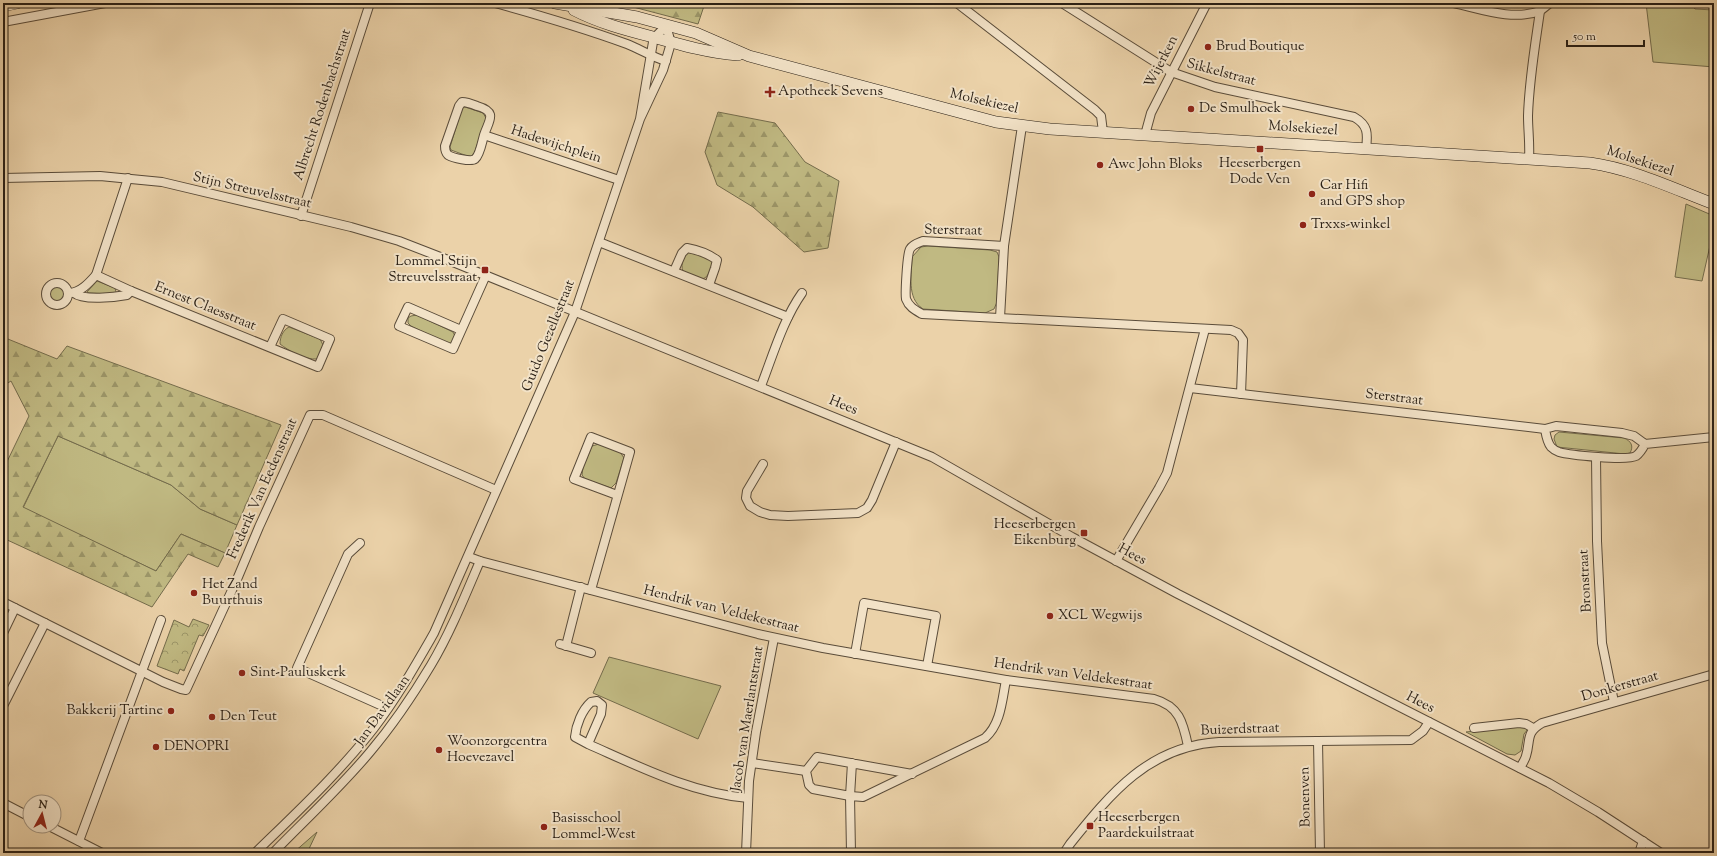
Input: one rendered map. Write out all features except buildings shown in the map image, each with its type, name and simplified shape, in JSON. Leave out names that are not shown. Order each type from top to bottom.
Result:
[{"type":"main road","points":[[3,6],[17,3]]},
{"type":"main road","name":"Molsekiezel","points":[[560,4],[631,16],[700,35],[749,56],[982,119],[1022,126],[1590,163],[1610,166],[1714,204]]},
{"type":"main road","name":"Molsekiezel","points":[[560,4],[606,24],[654,38],[706,51],[749,56]]},
{"type":"street","points":[[3,22],[105,3]]},
{"type":"street","name":"Albrecht Rodenbachstraat","points":[[301,216],[370,3]]},
{"type":"street","points":[[495,3],[575,26],[629,44],[650,56],[666,61]]},
{"type":"street","points":[[957,3],[1095,110],[1101,116],[1103,132]]},
{"type":"street","name":"Sikkelstraat","points":[[1062,3],[1171,72],[1215,87],[1354,116],[1362,121],[1367,130],[1366,149]]},
{"type":"street","name":"Wijerken","points":[[1145,134],[1151,113],[1207,3]]},
{"type":"street","points":[[1454,3],[1517,16],[1530,15],[1540,12],[1550,3]]},
{"type":"street","points":[[1529,159],[1528,117],[1530,86],[1540,12]]},
{"type":"street","points":[[654,38],[666,26],[671,42]]},
{"type":"street","name":"Guido Gezellestraat","points":[[640,119],[654,38]]},
{"type":"street","name":"Guido Gezellestraat","points":[[469,557],[496,490],[553,365],[575,312],[640,119],[666,61],[671,42]]},
{"type":"street","points":[[462,102],[487,109],[490,112],[491,116],[484,135],[477,157],[474,160],[470,161],[448,155],[446,151],[445,146],[459,106],[462,102]]},
{"type":"street","points":[[1000,318],[1004,246],[1022,126]]},
{"type":"street","name":"Hadewijchplein","points":[[484,135],[619,180]]},
{"type":"street","name":"Stijn Streuvelsstraat","points":[[3,178],[100,176],[162,182],[350,227],[399,241],[575,312]]},
{"type":"street","points":[[128,178],[96,275],[88,283],[71,293],[77,296],[111,297],[127,295],[130,291]]},
{"type":"street","name":"Sterstraat","points":[[1004,246],[923,241],[915,244],[910,249],[908,258],[906,299],[912,309],[922,314],[1231,330],[1238,333],[1243,340],[1241,394]]},
{"type":"street","points":[[599,242],[788,317]]},
{"type":"street","points":[[674,271],[682,253],[687,248],[697,249],[709,254],[716,260],[709,285]]},
{"type":"street","name":"Ernest Claesstraat","points":[[96,275],[130,291],[318,367],[330,339],[283,319],[270,347]]},
{"type":"street","points":[[462,330],[408,307],[399,326],[453,349],[462,330],[486,275]]},
{"type":"street","points":[[761,386],[793,305],[802,292]]},
{"type":"street","name":"Hees","points":[[575,312],[761,386],[932,457],[1116,561],[1178,594],[1520,768],[1598,812],[1661,853]]},
{"type":"street","points":[[1116,561],[1160,488],[1167,473],[1205,329]]},
{"type":"street","name":"Sterstraat","points":[[1190,388],[1545,429],[1556,426],[1622,433],[1634,436],[1645,444]]},
{"type":"street","name":"Frederik Van Eedenstraat","points":[[142,671],[180,690],[186,690],[310,415],[323,415],[496,490]]},
{"type":"street","points":[[1545,429],[1551,446],[1558,452],[1596,457],[1635,457],[1645,444],[1714,437]]},
{"type":"street","points":[[591,590],[630,452],[591,436],[574,478],[617,495]]},
{"type":"street","points":[[763,464],[746,491],[746,498],[750,506],[760,512],[770,515],[788,516],[858,513],[867,508],[872,500],[896,442]]},
{"type":"street","name":"Bronstraat","points":[[1596,457],[1597,541],[1602,642],[1614,702]]},
{"type":"street","name":"Jan Davidlaan","points":[[360,543],[348,554],[297,668],[387,708]]},
{"type":"street","name":"Hendrik van Veldekestraat","points":[[469,557],[774,638],[855,654],[1006,680],[1137,696],[1164,702],[1172,708],[1182,722],[1188,746]]},
{"type":"street","name":"Jan Davidlaan","points":[[255,853],[342,766],[374,727],[406,682],[434,633],[469,557]]},
{"type":"street","name":"Jan Davidlaan","points":[[273,853],[371,751],[406,703],[431,665],[445,639],[480,561]]},
{"type":"street","points":[[581,587],[563,645],[591,652]]},
{"type":"street","points":[[3,602],[142,671]]},
{"type":"street","points":[[855,654],[864,603],[936,616],[927,666]]},
{"type":"street","points":[[3,632],[15,608]]},
{"type":"street","points":[[79,841],[161,620]]},
{"type":"street","points":[[3,706],[45,623]]},
{"type":"street","points":[[434,633],[445,639]]},
{"type":"street","name":"Jacob van Maerlantstraat","points":[[746,853],[748,798],[752,763],[774,638]]},
{"type":"street","name":"Donkerstraat","points":[[1534,728],[1542,723],[1714,674]]},
{"type":"street","points":[[912,774],[817,757],[806,772],[809,785],[813,789],[863,797],[912,774],[985,738],[992,731],[999,714],[1006,680]]},
{"type":"street","points":[[588,744],[601,714],[602,705],[597,701],[591,702],[586,707],[576,730],[575,737],[588,744],[619,759],[672,780],[702,790],[732,797],[748,798]]},
{"type":"street","name":"Buizerdstraat","points":[[1064,853],[1114,791],[1149,764],[1188,746],[1201,743],[1219,742],[1411,740],[1423,731],[1429,722]]},
{"type":"street","points":[[1474,728],[1519,723],[1526,724],[1534,728],[1529,735],[1526,756],[1520,768]]},
{"type":"street","name":"Bonenven","points":[[1318,741],[1320,853]]},
{"type":"street","points":[[752,763],[806,772]]},
{"type":"street","points":[[850,853],[850,796],[852,763]]},
{"type":"street","points":[[307,802],[315,810]]},
{"type":"street","points":[[3,803],[22,812]]},
{"type":"street","points":[[62,832],[102,853]]},
{"type":"street","points":[[1639,853],[1642,841]]},
{"type":"green space","points":[[618,3],[705,3],[698,24]]},
{"type":"green space","points":[[1646,3],[1691,3],[1695,9],[1714,10],[1714,67],[1653,62]]},
{"type":"green space","points":[[465,107],[483,113],[486,118],[474,154],[470,157],[451,150],[450,147],[462,108]]},
{"type":"green space","points":[[718,112],[775,123],[805,162],[839,181],[828,248],[804,252],[753,207],[717,185],[705,152]]},
{"type":"green space","points":[[1686,204],[1714,216],[1714,228],[1702,281],[1675,277]]},
{"type":"green space","points":[[928,246],[990,250],[997,252],[999,257],[997,302],[994,309],[985,313],[923,309],[914,299],[912,292],[912,257],[921,247]]},
{"type":"green space","points":[[689,251],[694,251],[712,260],[713,263],[708,275],[705,278],[702,279],[683,271],[683,260]]},
{"type":"green space","points":[[97,281],[115,288],[115,294],[87,292]]},
{"type":"green space","points":[[57,287],[62,289],[64,294],[62,299],[57,301],[52,299],[50,294],[52,289]]},
{"type":"green space","points":[[417,315],[453,332],[455,336],[452,343],[447,344],[411,326],[408,323],[408,318]]},
{"type":"green space","points":[[289,327],[320,339],[324,347],[317,359],[302,357],[280,344],[282,334]]},
{"type":"green space","points":[[3,337],[57,359],[67,346],[281,425],[237,525],[200,509],[171,485],[58,436],[23,507],[156,571],[181,534],[225,553],[218,567],[188,554],[152,607],[3,538],[3,470],[29,416],[11,381],[3,386]]},
{"type":"green space","points":[[1559,432],[1624,438],[1631,444],[1632,448],[1630,453],[1625,454],[1557,447],[1554,439],[1555,435]]},
{"type":"green space","points":[[58,436],[171,485],[200,509],[237,525],[225,553],[181,534],[156,571],[23,508]]},
{"type":"green space","points":[[599,444],[620,452],[624,458],[616,483],[611,488],[585,479],[582,475],[583,467],[592,446]]},
{"type":"green space","points":[[193,619],[209,625],[203,636],[199,635],[184,671],[180,669],[178,674],[157,666],[174,620],[189,627]]},
{"type":"green space","points":[[609,657],[721,686],[698,739],[593,693]]},
{"type":"green space","points":[[1522,726],[1528,729],[1524,734],[1521,751],[1515,755],[1507,754],[1466,732]]},
{"type":"green space","points":[[317,832],[307,853],[293,853]]},
{"type":"place","name":"Brud Boutique","points":[[1208,47]]},
{"type":"place","name":"Apotheek Sevens","points":[[770,92]]},
{"type":"place","name":"De Smulhoek","points":[[1191,109]]},
{"type":"place","name":"Heeserbergen Dode Ven","points":[[1260,149]]},
{"type":"place","name":"Awc John Bloks","points":[[1100,165]]},
{"type":"place","name":"Car Hifi and GPS shop","points":[[1312,194]]},
{"type":"place","name":"Trxxs-winkel","points":[[1303,225]]},
{"type":"place","name":"Lommel Stijn Streuvelsstraat","points":[[485,270]]},
{"type":"place","name":"Heeserbergen Eikenburg","points":[[1084,533]]},
{"type":"place","name":"Het Zand Buurthuis","points":[[194,593]]},
{"type":"place","name":"XCL Wegwijs","points":[[1050,616]]},
{"type":"place","name":"Sint-Pauluskerk","points":[[242,673]]},
{"type":"place","name":"Bakkerij Tartine","points":[[171,711]]},
{"type":"place","name":"Den Teut","points":[[212,717]]},
{"type":"place","name":"DENOPRI","points":[[156,747]]},
{"type":"place","name":"Woonzorgcentra Hoevezavel","points":[[439,750]]},
{"type":"place","name":"Heeserbergen Paardekuilstraat","points":[[1090,826]]},
{"type":"place","name":"Basisschool Lommel-West","points":[[544,827]]}]
